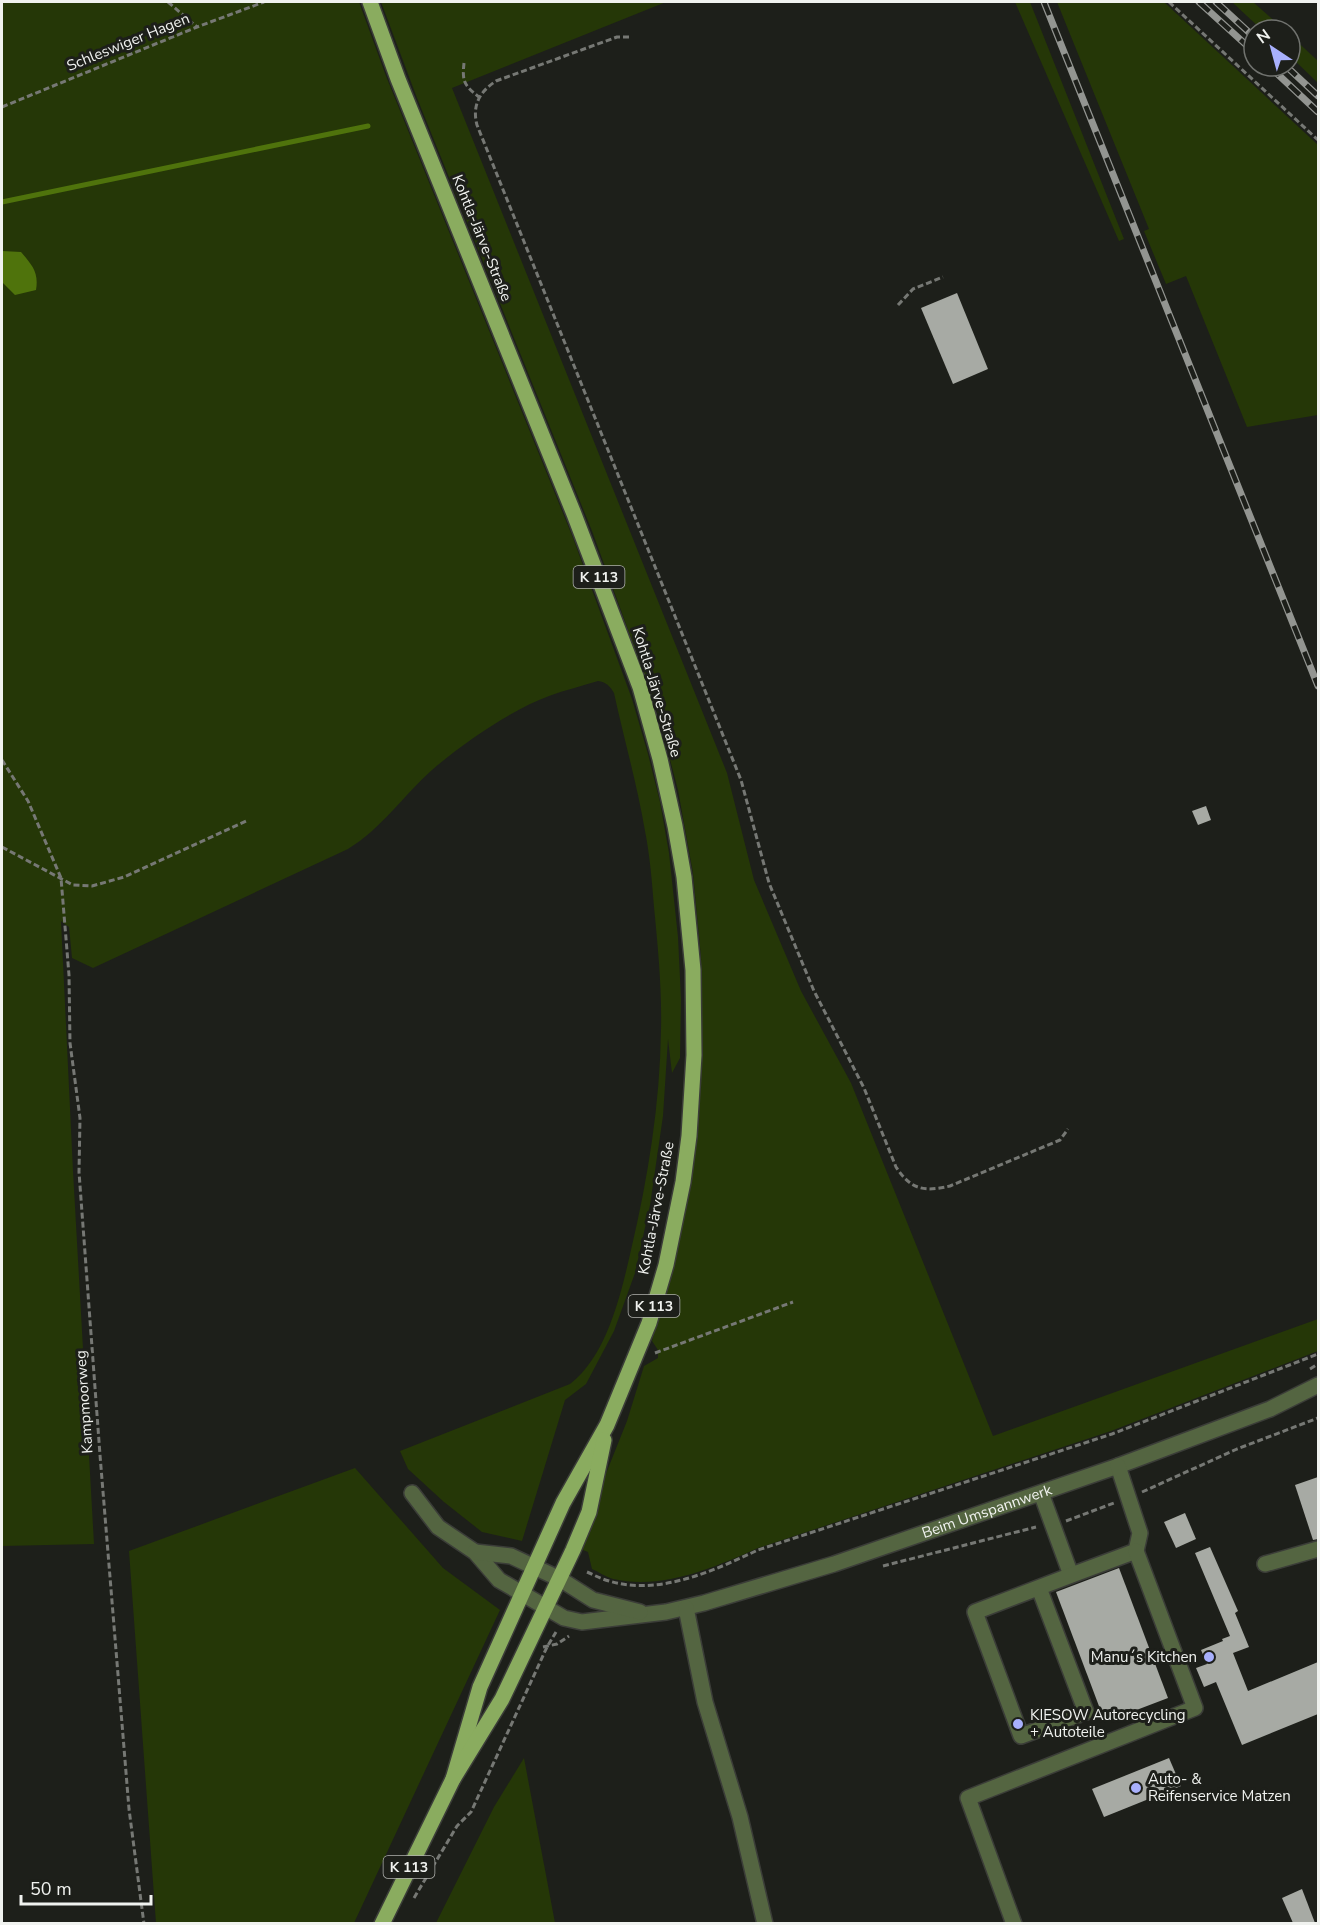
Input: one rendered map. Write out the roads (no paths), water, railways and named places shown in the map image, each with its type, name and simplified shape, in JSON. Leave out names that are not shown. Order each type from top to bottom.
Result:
[{"type":"main road","name":"Kohtla-Järve-Straße","points":[[370,2],[640,687],[675,826],[684,877],[693,970],[694,1055],[689,1136],[683,1182],[666,1265],[649,1323],[607,1425],[563,1503],[480,1687],[453,1779]]},
{"type":"main road","name":"Kohtla-Järve-Straße","points":[[382,1923],[453,1779],[502,1699],[560,1579],[589,1512],[607,1425]]},
{"type":"street","name":"Beim Umspannwerk","points":[[412,1493],[438,1527],[475,1552],[498,1580],[564,1618],[582,1622],[686,1608],[834,1564],[1118,1466],[1270,1409],[1318,1385]]},
{"type":"street","points":[[1014,1923],[968,1798],[1195,1708],[1136,1551],[1140,1533],[1118,1466]]},
{"type":"street","points":[[1041,1493],[1071,1575]]},
{"type":"street","points":[[1265,1564],[1318,1549]]},
{"type":"street","points":[[1039,1588],[1086,1712],[1021,1736],[975,1612],[1136,1551]]},
{"type":"street","name":"Beim Umspannwerk","points":[[475,1552],[512,1556],[560,1579],[594,1600],[648,1614]]},
{"type":"street","points":[[686,1608],[705,1702],[740,1817],[765,1923]]},
{"type":"waterway","points":[[2,202],[368,126]]},
{"type":"railway","points":[[1044,2],[1318,686]]},
{"type":"railway","points":[[1199,2],[1242,41]]},
{"type":"railway","points":[[1216,2],[1242,26]]},
{"type":"railway","points":[[1282,78],[1318,112]]},
{"type":"railway","points":[[1299,78],[1318,96]]},
{"type":"place","name":"Manu´s Kitchen","points":[[1209,1657]]},
{"type":"place","name":"KIESOW Autorecycling + Autoteile","points":[[1018,1724]]},
{"type":"place","name":"Auto- & Reifenservice Matzen","points":[[1136,1788]]}]
